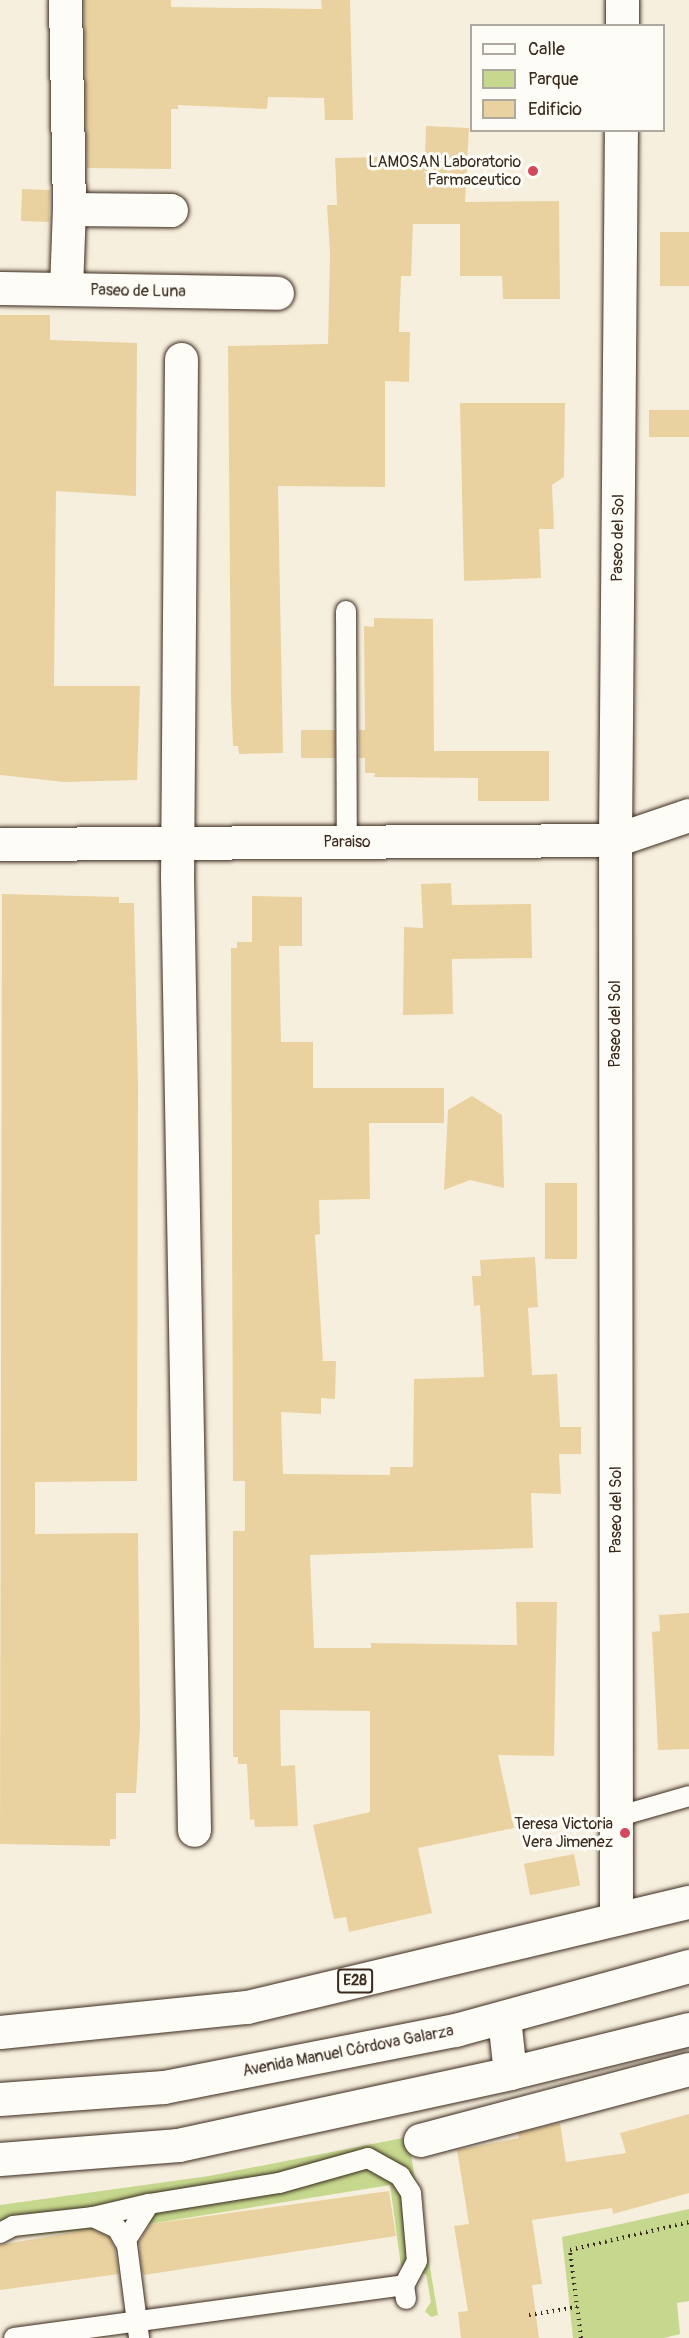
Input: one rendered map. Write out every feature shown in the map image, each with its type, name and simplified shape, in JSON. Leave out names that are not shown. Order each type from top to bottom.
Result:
[{"type":"street","points":[[65,0],[69,209],[66,289]]},
{"type":"street","points":[[622,0],[622,24]]},
{"type":"street","name":"Paseo del Sol","points":[[616,1918],[615,840],[621,132]]},
{"type":"street","points":[[69,209],[171,210]]},
{"type":"street","name":"Paseo de Luna","points":[[0,288],[277,293]]},
{"type":"street","points":[[181,359],[180,843],[177,876],[194,1830]]},
{"type":"street","name":"Paraiso","points":[[0,844],[615,840],[689,815]]},
{"type":"street","name":"E28","points":[[0,2032],[247,2007],[689,1902]]},
{"type":"street","name":"Avenida Manuel Córdova Galarza","points":[[0,2099],[164,2087],[504,2018],[689,1966]]},
{"type":"street","points":[[504,2018],[510,2073]]},
{"type":"street","points":[[0,2159],[178,2145],[510,2073],[689,2029]]},
{"type":"street","points":[[420,2140],[689,2068]]},
{"type":"lane","points":[[346,611],[347,842]]},
{"type":"lane","points":[[616,1817],[689,1796]]},
{"type":"lane","points":[[0,2233],[13,2226],[93,2217],[149,2204],[279,2183],[368,2158],[378,2161],[400,2176],[413,2204],[417,2261],[406,2292],[138,2331],[14,2338]]},
{"type":"lane","points":[[126,2240],[149,2204]]},
{"type":"lane","points":[[93,2217],[117,2228],[126,2240],[138,2331]]},
{"type":"path","points":[[581,2338],[570,2250],[689,2222]]},
{"type":"path","points":[[529,2315],[577,2307]]},
{"type":"green space","points":[[408,2137],[438,2315],[431,2317],[425,2311],[431,2302],[426,2274],[401,2266],[390,2185],[137,2226],[0,2238],[0,2205],[209,2176]]},
{"type":"green space","points":[[689,2209],[689,2301],[677,2303],[680,2334],[664,2338],[573,2338],[562,2237]]},
{"type":"building","points":[[84,0],[171,0],[171,7],[322,9],[321,0],[350,0],[353,120],[325,120],[324,98],[268,97],[267,109],[178,105],[178,109],[171,109],[171,169],[87,168]]},
{"type":"building","points":[[426,126],[469,128],[465,202],[559,201],[560,299],[503,299],[502,276],[460,276],[460,224],[413,224],[411,276],[401,276],[399,332],[410,332],[409,382],[385,381],[385,487],[278,486],[283,753],[239,754],[238,746],[233,746],[231,699],[228,346],[328,344],[330,254],[327,205],[337,205],[335,158],[425,156]]},
{"type":"building","points":[[22,189],[50,190],[49,222],[21,221]]},
{"type":"building","points":[[660,232],[689,232],[689,286],[660,286]]},
{"type":"building","points":[[0,315],[50,315],[50,340],[137,343],[136,496],[56,491],[54,686],[140,686],[137,780],[64,782],[0,775]]},
{"type":"building","points":[[460,403],[565,403],[564,477],[552,485],[554,529],[539,529],[541,578],[464,581]]},
{"type":"building","points":[[649,410],[689,410],[689,437],[649,437]]},
{"type":"building","points":[[374,618],[433,619],[434,751],[549,751],[549,801],[478,801],[478,778],[374,777],[375,773],[365,773],[365,758],[359,758],[359,730],[365,730],[364,626],[374,627]]},
{"type":"building","points":[[301,730],[335,730],[335,758],[301,758]]},
{"type":"building","points":[[451,883],[452,905],[531,904],[532,958],[452,959],[453,1014],[403,1015],[404,927],[423,928],[421,884]]},
{"type":"building","points":[[2,894],[119,897],[119,903],[134,903],[138,1086],[137,1481],[35,1482],[35,1534],[138,1533],[140,1726],[136,1793],[116,1793],[116,1839],[110,1839],[110,1846],[0,1844]]},
{"type":"building","points":[[252,896],[302,897],[302,946],[279,946],[281,1042],[313,1042],[313,1088],[444,1088],[444,1123],[369,1123],[370,1199],[319,1200],[320,1234],[315,1235],[323,1361],[336,1361],[335,1399],[321,1398],[321,1414],[281,1412],[283,1474],[390,1475],[390,1467],[413,1467],[414,1379],[484,1377],[480,1305],[474,1306],[472,1276],[481,1276],[480,1260],[535,1257],[538,1307],[528,1308],[532,1375],[557,1374],[560,1427],[581,1427],[581,1454],[559,1454],[561,1494],[531,1493],[533,1548],[310,1555],[314,1648],[371,1648],[371,1643],[517,1645],[516,1602],[557,1602],[554,1756],[498,1755],[514,1828],[418,1848],[432,1913],[349,1932],[346,1917],[334,1919],[313,1825],[370,1812],[370,1711],[280,1710],[281,1766],[295,1765],[298,1826],[255,1827],[254,1819],[250,1820],[247,1764],[238,1764],[238,1757],[233,1757],[233,1531],[245,1531],[245,1481],[233,1481],[231,948],[237,948],[237,942],[252,942]]},
{"type":"building","points":[[472,1096],[502,1115],[504,1188],[470,1180],[444,1190],[448,1110]]},
{"type":"building","points":[[545,1183],[577,1183],[577,1259],[545,1259]]},
{"type":"building","points":[[689,1613],[689,1749],[658,1750],[652,1632],[660,1631],[659,1615]]},
{"type":"building","points":[[574,1854],[580,1885],[530,1895],[524,1864]]},
{"type":"building","points":[[689,2114],[689,2193],[613,2214],[612,2208],[532,2220],[542,2284],[532,2285],[539,2338],[461,2338],[458,2312],[468,2311],[454,2226],[469,2224],[457,2150],[519,2138],[518,2133],[560,2123],[566,2162],[626,2153],[620,2133]]},
{"type":"building","points":[[389,2191],[396,2236],[144,2275],[142,2271],[139,2243],[150,2224]]},
{"type":"building","points":[[91,2229],[109,2237],[115,2249],[119,2274],[0,2290],[0,2245]]},
{"type":"place","name":"LAMOSAN Laboratorio Farmaceutico","points":[[533,171]]},
{"type":"place","name":"Teresa Victoria Vera Jimenez","points":[[625,1833]]}]
